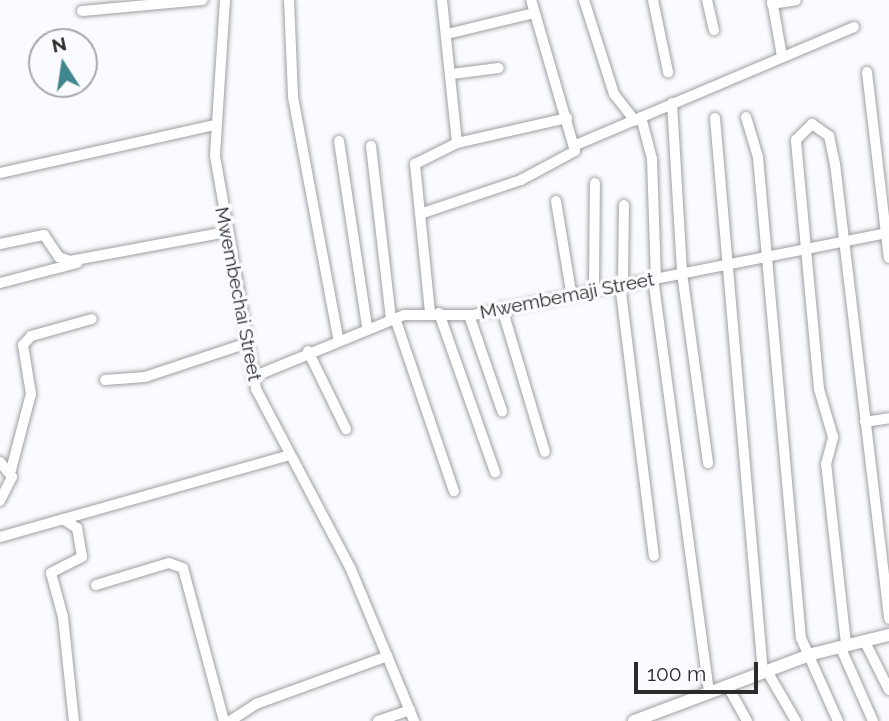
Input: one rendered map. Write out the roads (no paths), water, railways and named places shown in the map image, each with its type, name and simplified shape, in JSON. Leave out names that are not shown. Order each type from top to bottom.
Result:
[{"type":"street","points":[[82,11],[203,0]]},
{"type":"street","name":"Mwembechai Street","points":[[225,0],[215,125],[226,232],[244,344],[253,377],[289,454],[350,567],[414,721]]},
{"type":"street","points":[[289,0],[293,97],[338,338]]},
{"type":"street","points":[[442,0],[452,74],[457,143]]},
{"type":"street","points":[[420,214],[542,171],[572,155],[576,145],[531,0]]},
{"type":"street","points":[[584,0],[614,94],[638,119],[652,159],[654,278],[709,691]]},
{"type":"street","points":[[653,0],[667,72]]},
{"type":"street","points":[[707,0],[714,30]]},
{"type":"street","points":[[782,56],[772,2],[796,0]]},
{"type":"street","points":[[447,34],[534,13]]},
{"type":"street","points":[[576,145],[854,27]]},
{"type":"street","points":[[452,74],[499,68]]},
{"type":"street","points":[[867,72],[889,258]]},
{"type":"street","points":[[672,103],[682,273],[708,463]]},
{"type":"street","points":[[746,117],[758,157],[806,657],[838,721]]},
{"type":"street","points":[[495,472],[434,313],[413,167],[457,143],[567,118]]},
{"type":"street","points":[[715,118],[765,672],[796,721]]},
{"type":"street","points":[[873,721],[843,645],[826,464],[833,437],[819,389],[796,140],[812,124],[829,136],[845,240],[889,619]]},
{"type":"street","points":[[0,173],[215,125]]},
{"type":"street","points":[[340,141],[367,326]]},
{"type":"street","points":[[371,146],[393,318],[454,491]]},
{"type":"street","points":[[594,288],[595,183]]},
{"type":"street","points":[[556,201],[571,292]]},
{"type":"street","points":[[624,205],[621,284],[654,556]]},
{"type":"street","points":[[0,283],[81,260],[226,232]]},
{"type":"street","name":"Mwembemaji Street","points":[[253,377],[338,338],[393,318],[434,313],[470,314],[571,292],[682,273],[807,245],[888,233]]},
{"type":"street","points":[[0,244],[44,235],[59,257],[81,260]]},
{"type":"street","points":[[502,308],[545,453]]},
{"type":"street","points":[[470,314],[502,411]]},
{"type":"street","points":[[0,501],[31,394],[23,345],[41,332],[92,319]]},
{"type":"street","points":[[105,380],[145,377],[244,344]]},
{"type":"street","points":[[309,351],[346,429]]},
{"type":"street","points":[[865,422],[889,418]]},
{"type":"street","points":[[0,537],[289,454]]},
{"type":"street","points":[[0,462],[11,470]]},
{"type":"street","points":[[63,519],[74,524],[82,554],[80,562],[51,573],[75,721]]},
{"type":"street","points":[[96,584],[169,563],[183,568],[224,721]]},
{"type":"street","points":[[636,721],[709,691],[806,657],[843,645],[889,635]]},
{"type":"street","points":[[864,640],[889,690]]},
{"type":"street","points":[[230,721],[256,704],[388,656]]},
{"type":"street","points":[[727,685],[747,721]]},
{"type":"street","points":[[378,721],[410,710]]}]
